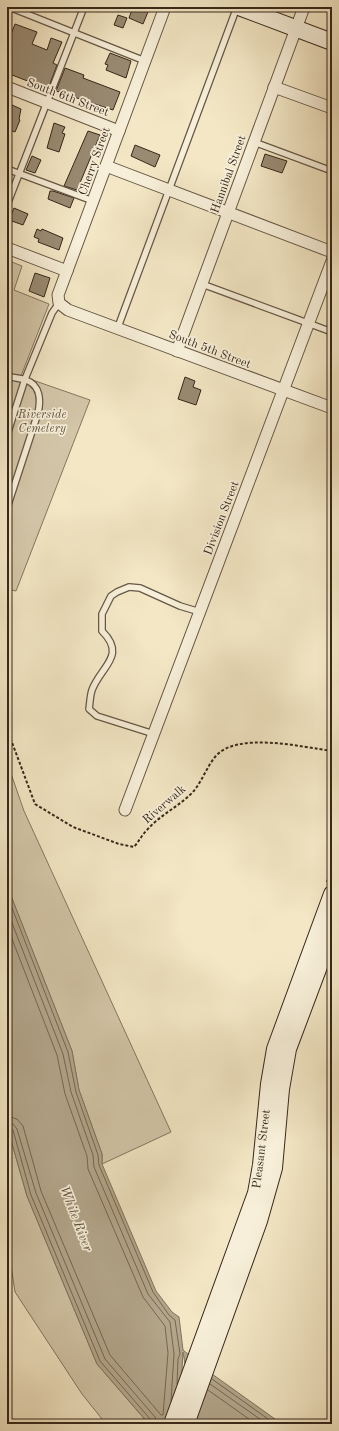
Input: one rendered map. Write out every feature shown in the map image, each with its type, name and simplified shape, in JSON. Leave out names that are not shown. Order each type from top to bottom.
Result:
[{"type":"street","name":"Cherry Street","points":[[59,304],[58,295],[165,7]]},
{"type":"street","points":[[238,7],[332,42]]},
{"type":"street","name":"Hannibal Street","points":[[177,351],[304,7]]},
{"type":"street","name":"South 6th Street","points":[[7,87],[119,131]]},
{"type":"street","points":[[274,87],[332,108]]},
{"type":"street","points":[[106,166],[332,252]]},
{"type":"street","points":[[7,248],[67,271]]},
{"type":"street","name":"Division Street","points":[[125,810],[332,261]]},
{"type":"street","name":"South 5th Street","points":[[59,304],[78,314],[118,327],[177,351],[332,408]]},
{"type":"street","name":"Pleasant Street","points":[[186,1424],[253,1218],[261,1165],[269,1084],[275,1049],[332,894]]},
{"type":"street","name":"Pleasant Street","points":[[172,1424],[274,1168],[281,1089],[288,1050],[332,932]]},
{"type":"lane","points":[[10,7],[145,61]]},
{"type":"lane","points":[[7,205],[84,7]]},
{"type":"lane","points":[[118,327],[238,7]]},
{"type":"lane","points":[[254,142],[332,170]]},
{"type":"lane","points":[[7,169],[93,202]]},
{"type":"lane","points":[[202,284],[332,332]]},
{"type":"lane","points":[[7,435],[25,379],[52,312],[59,304]]},
{"type":"lane","points":[[7,376],[25,379],[37,388],[40,399],[39,407],[7,508]]},
{"type":"lane","points":[[154,734],[97,716],[89,709],[92,691],[112,658],[114,648],[110,639],[102,631],[102,614],[111,596],[128,587],[140,588],[180,606],[200,612]]},
{"type":"path","name":"Riverwalk","points":[[7,729],[35,804],[73,827],[119,844],[134,847],[147,830],[186,799],[198,786],[214,757],[225,747],[243,743],[266,743],[332,751]]},
{"type":"green space","name":"Riverside Cemetery","points":[[7,260],[22,266],[14,290],[49,304],[21,376],[90,400],[16,591],[7,589]]},
{"type":"green space","points":[[7,762],[24,811],[171,1132],[102,1164],[102,1154],[79,1090],[72,1051],[11,896],[7,878]]},
{"type":"green space","points":[[7,1126],[27,1196],[97,1364],[147,1422],[147,1424],[106,1424],[82,1394],[15,1292],[7,1239]]},
{"type":"water","name":"White River","points":[[7,878],[11,896],[72,1051],[79,1090],[102,1154],[102,1164],[156,1291],[172,1312],[179,1317],[183,1350],[212,1374],[282,1424],[185,1424],[191,1399],[183,1352],[179,1424],[149,1424],[97,1364],[27,1196],[7,1126]]},
{"type":"building","points":[[133,7],[150,7],[143,24],[129,18]]},
{"type":"building","points":[[118,15],[127,18],[123,28],[114,25]]},
{"type":"building","points":[[15,24],[37,32],[32,44],[47,50],[51,38],[62,42],[53,63],[57,65],[48,89],[7,73],[7,45]]},
{"type":"building","points":[[110,53],[131,61],[126,78],[106,70],[108,65],[105,64]]},
{"type":"building","points":[[65,68],[84,75],[83,78],[120,92],[113,110],[56,91]]},
{"type":"building","points":[[12,105],[21,109],[20,120],[15,132],[7,129],[7,118]]},
{"type":"building","points":[[54,123],[65,127],[62,133],[65,134],[59,152],[47,148]]},
{"type":"building","points":[[88,131],[100,135],[77,190],[64,186]]},
{"type":"building","points":[[135,145],[160,155],[155,167],[131,156]]},
{"type":"building","points":[[265,154],[287,161],[282,173],[261,166]]},
{"type":"building","points":[[32,156],[41,160],[35,173],[26,170]]},
{"type":"building","points":[[50,191],[74,198],[70,208],[48,199]]},
{"type":"building","points":[[14,208],[28,214],[23,225],[9,220]]},
{"type":"building","points":[[37,229],[41,231],[42,229],[63,238],[59,250],[38,242],[39,239],[34,237]]},
{"type":"building","points":[[35,273],[50,278],[44,297],[29,291]]},
{"type":"building","points":[[185,377],[195,381],[193,387],[201,390],[196,405],[178,399]]}]
